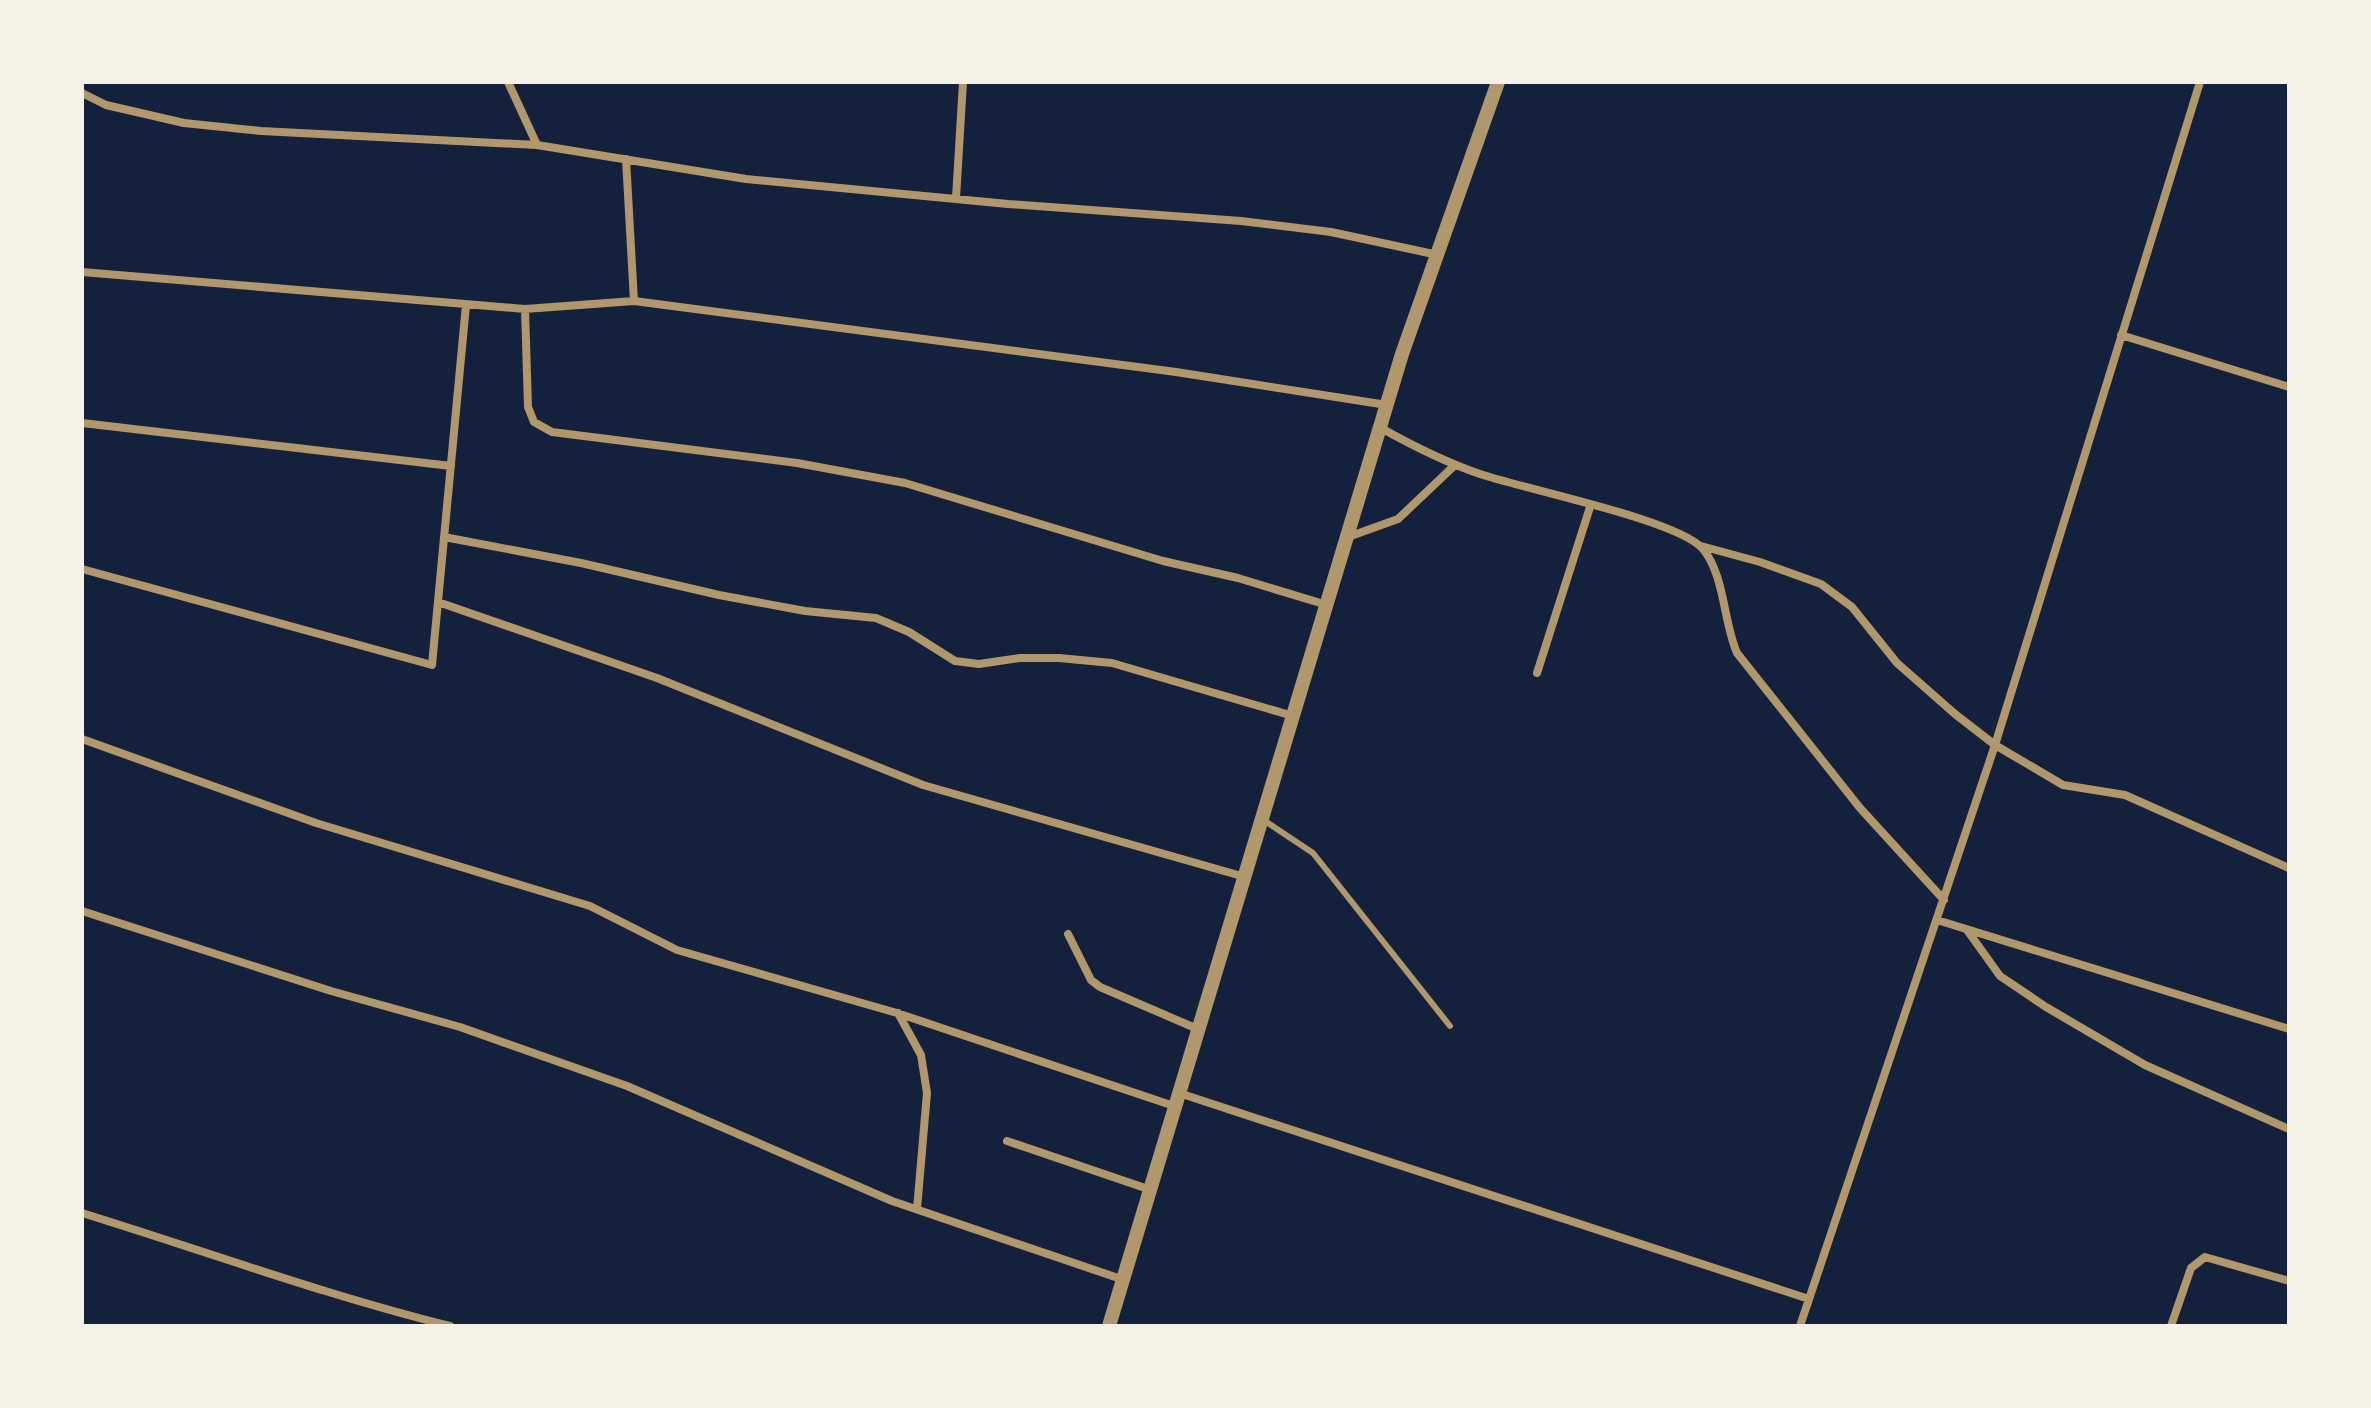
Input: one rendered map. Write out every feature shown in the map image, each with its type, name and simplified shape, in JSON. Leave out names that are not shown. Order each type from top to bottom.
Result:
[{"type":"street","points":[[508,82],[537,145]]},
{"type":"street","points":[[956,198],[963,82]]},
{"type":"street","points":[[1109,1326],[1180,1101],[1387,405],[1498,82]]},
{"type":"street","points":[[1800,1326],[1995,745],[2200,82]]},
{"type":"street","points":[[82,93],[106,105],[184,123],[261,131],[537,145],[746,179],[1241,221],[1331,232],[1438,255]]},
{"type":"street","points":[[626,159],[634,301]]},
{"type":"street","points":[[82,272],[525,309],[634,301],[776,322],[983,346],[1387,405]]},
{"type":"street","points":[[82,569],[432,665],[466,305]]},
{"type":"street","points":[[525,309],[528,407],[534,422],[552,432],[797,463],[905,483],[1163,561],[1238,578],[1327,605]]},
{"type":"street","points":[[2121,335],[2289,387]]},
{"type":"street","points":[[82,423],[451,466]]},
{"type":"street","points":[[1381,428],[1455,465],[1591,504],[1685,535],[1701,546],[1760,562],[1821,584],[1852,607],[1897,663],[1995,745],[2063,785],[2125,795],[2289,868]]},
{"type":"street","points":[[1348,537],[1398,519],[1455,465]]},
{"type":"street","points":[[1537,673],[1591,504]]},
{"type":"street","points":[[444,537],[581,563],[733,598],[805,611],[876,618],[909,632],[955,661],[979,664],[1046,658],[1112,663],[1293,716]]},
{"type":"street","points":[[1701,546],[1712,562],[1729,634],[1737,653],[1860,808],[1944,900]]},
{"type":"street","points":[[438,602],[657,678],[923,785],[1246,877]]},
{"type":"street","points":[[82,739],[342,832],[590,906],[677,950],[897,1013],[1809,1299]]},
{"type":"street","points":[[82,911],[331,991],[460,1027],[627,1086],[917,1209],[1124,1280]]},
{"type":"street","points":[[1937,920],[2289,1029]]},
{"type":"street","points":[[1967,930],[2000,976],[2046,1007],[2145,1065],[2289,1129]]},
{"type":"street","points":[[1068,934],[1091,980],[1100,987],[1200,1031]]},
{"type":"street","points":[[897,1013],[921,1055],[926,1082],[917,1209]]},
{"type":"street","points":[[1007,1141],[1152,1190]]},
{"type":"street","points":[[82,1213],[190,1245],[264,1273],[450,1326]]},
{"type":"street","points":[[2171,1326],[2191,1268],[2205,1257],[2289,1281]]},
{"type":"lane","points":[[1262,819],[1313,853],[1450,1026]]}]
